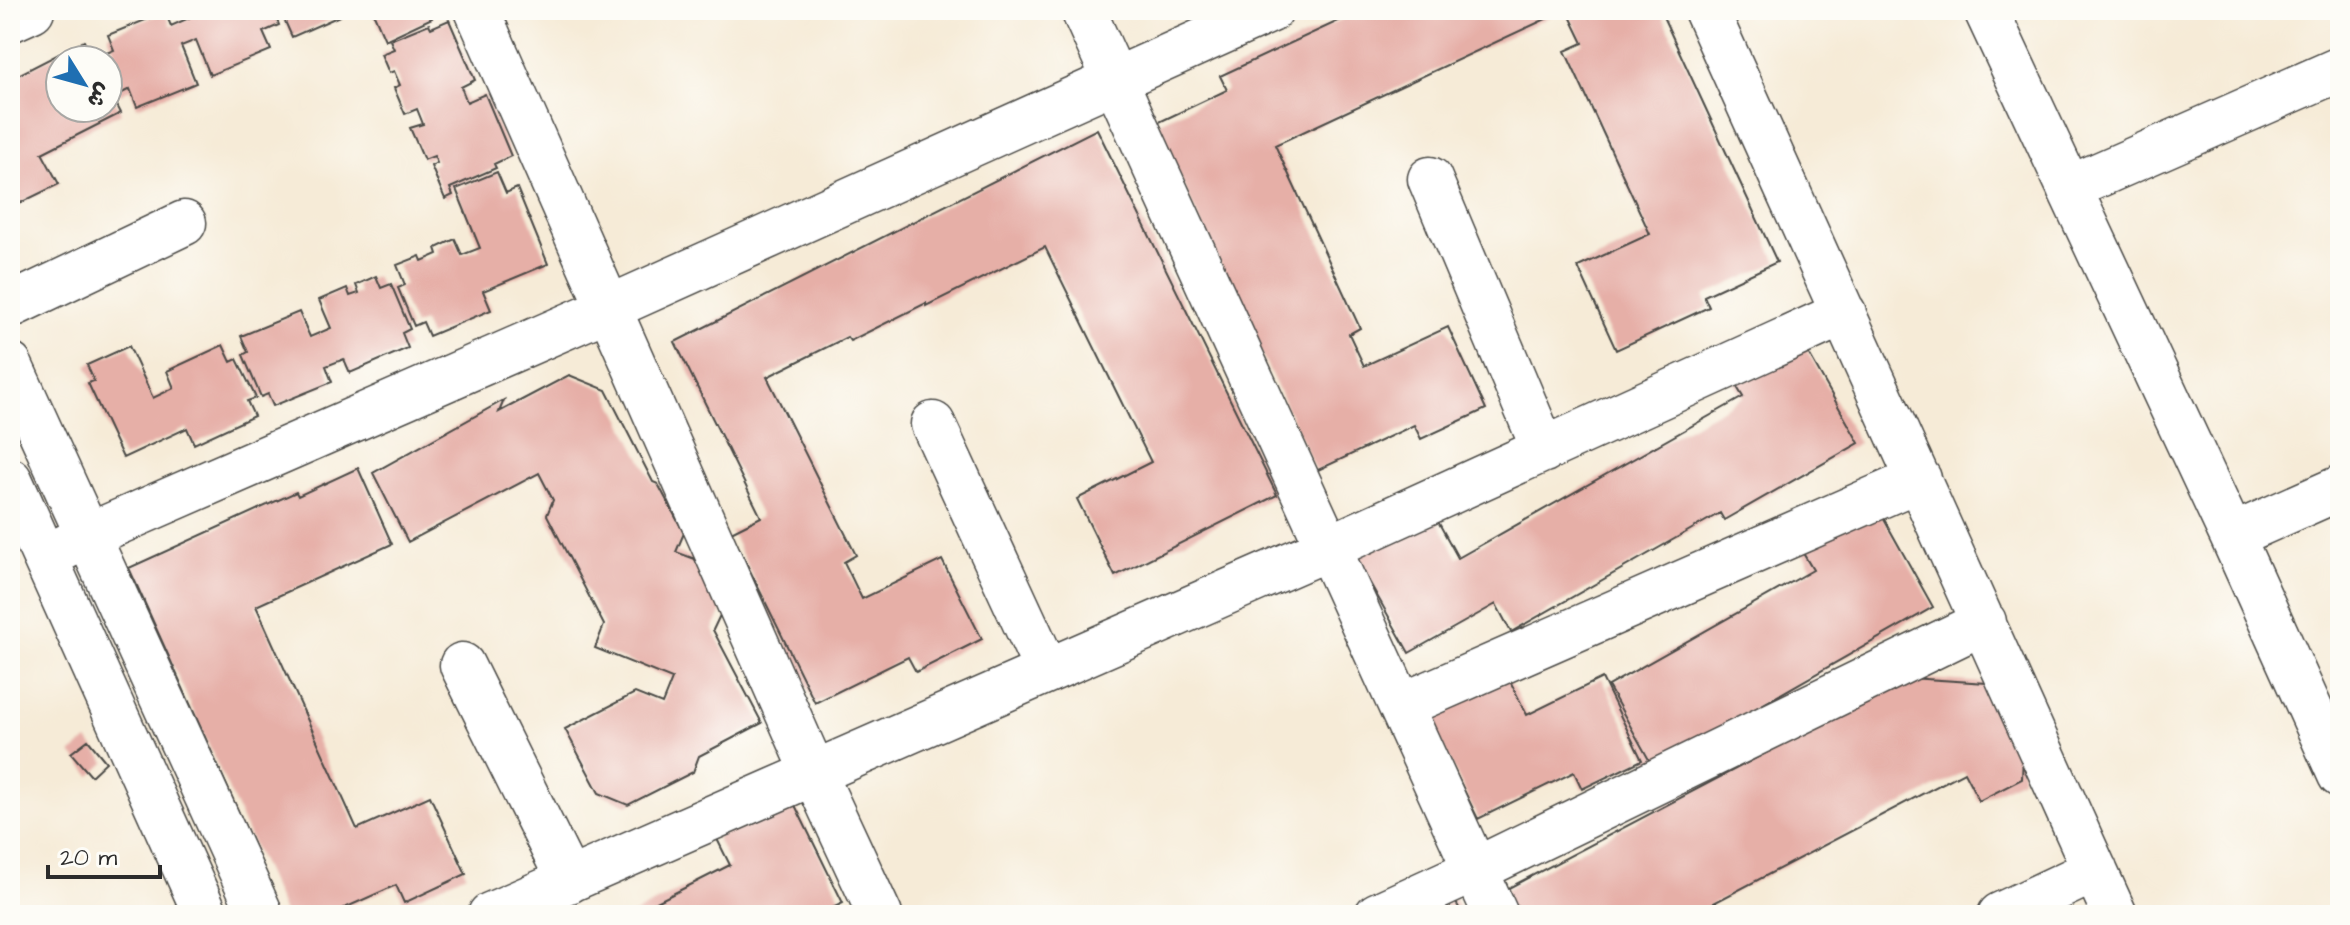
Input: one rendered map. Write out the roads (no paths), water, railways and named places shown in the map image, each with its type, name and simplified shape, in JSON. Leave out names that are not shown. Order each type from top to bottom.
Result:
[{"type":"street","points":[[10,20],[32,10]]},
{"type":"street","points":[[477,10],[814,773],[880,915]]},
{"type":"street","points":[[1083,10],[1496,915]]},
{"type":"street","points":[[46,557],[87,536],[609,308],[1271,10]]},
{"type":"street","points":[[1706,10],[2115,915]]},
{"type":"street","points":[[1986,10],[2340,775]]},
{"type":"street","points":[[2069,188],[2340,69]]},
{"type":"street","points":[[1430,179],[1544,450]]},
{"type":"street","points":[[10,306],[184,223]]},
{"type":"street","points":[[490,915],[1330,547],[1844,313]]},
{"type":"street","points":[[10,365],[261,915]]},
{"type":"street","points":[[933,424],[1047,671]]},
{"type":"street","points":[[1401,706],[1919,479]]},
{"type":"street","points":[[10,480],[206,915]]},
{"type":"street","points":[[2232,536],[2340,488]]},
{"type":"street","points":[[1377,915],[1984,622]]},
{"type":"street","points":[[462,665],[569,881]]},
{"type":"street","points":[[2000,915],[2095,870]]}]
